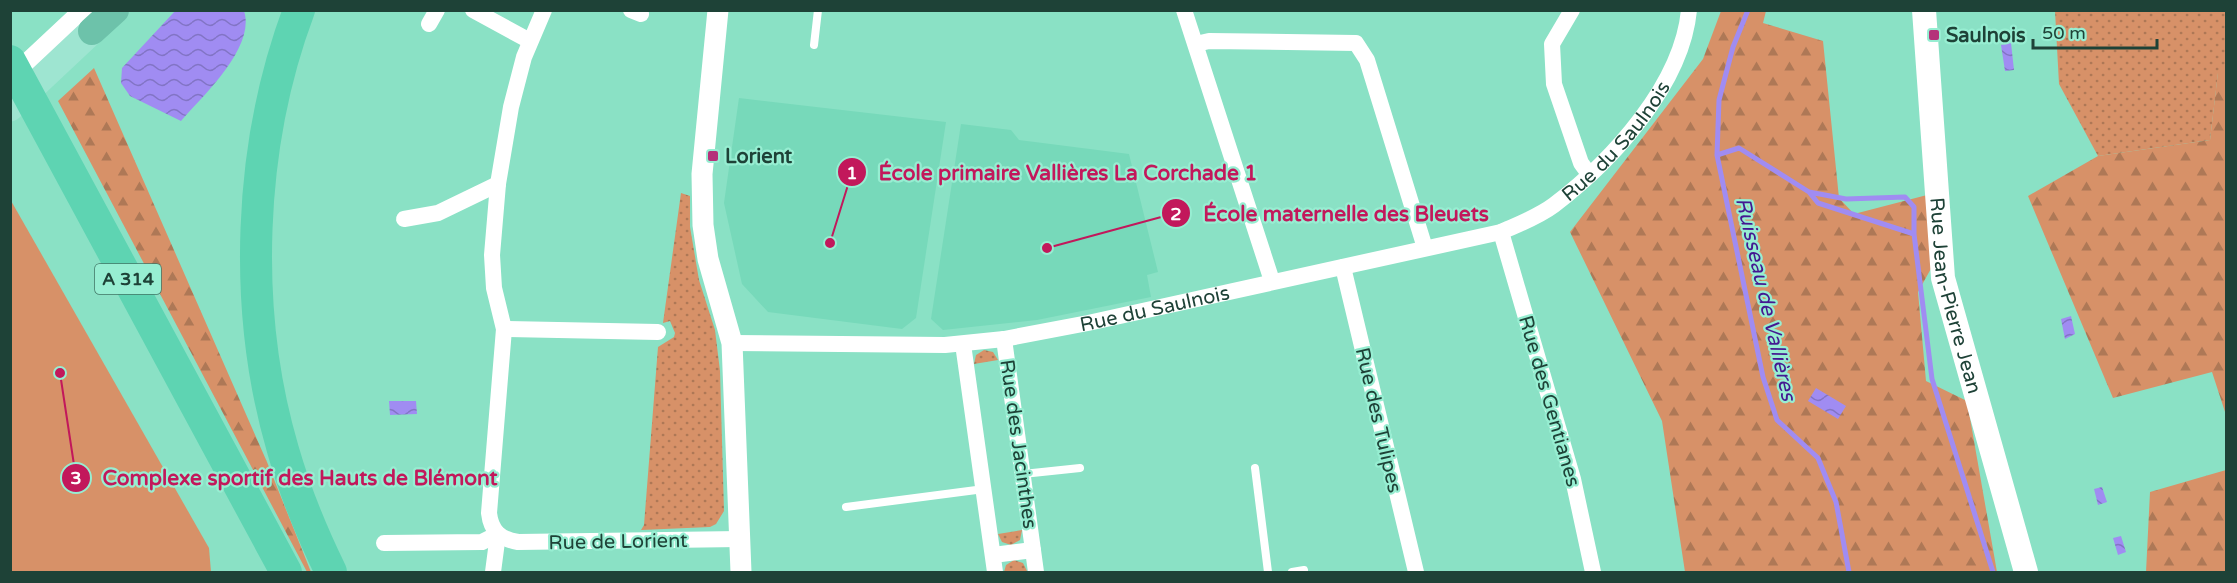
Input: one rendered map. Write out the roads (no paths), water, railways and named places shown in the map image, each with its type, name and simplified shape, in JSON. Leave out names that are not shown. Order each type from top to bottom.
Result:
[{"type":"highway","points":[[96,17],[114,10]]},
{"type":"highway","points":[[299,10],[275,96],[264,164],[258,230],[261,329],[282,448],[297,494],[331,573]]},
{"type":"highway","name":"A 314","points":[[10,61],[286,573]]},
{"type":"main road","name":"Rue Jean-Pierre Jean","points":[[1924,10],[1943,278],[2026,573]]},
{"type":"main road","points":[[10,82],[96,17]]},
{"type":"main road","points":[[10,108],[96,17]]},
{"type":"street","points":[[473,10],[530,41]]},
{"type":"street","points":[[493,573],[498,534],[491,526],[489,513],[504,329],[494,288],[492,255],[498,184],[511,107],[530,41],[544,10]]},
{"type":"street","points":[[718,10],[702,174],[703,225],[708,259],[732,343],[741,573]]},
{"type":"street","points":[[1184,10],[1272,281]]},
{"type":"street","points":[[1572,10],[1552,44],[1554,84],[1581,163],[1589,174]]},
{"type":"street","name":"Rue du Saulnois","points":[[732,343],[963,344],[1004,339],[1088,323],[1501,232],[1553,206],[1589,174],[1638,121],[1667,83],[1683,45],[1689,10]]},
{"type":"street","points":[[1196,44],[1209,41],[1356,43],[1367,60],[1425,248]]},
{"type":"street","points":[[404,219],[438,213],[498,184]]},
{"type":"street","name":"Rue des Gentianes","points":[[1501,232],[1573,478],[1593,573]]},
{"type":"street","name":"Rue des Tulipes","points":[[1343,267],[1416,573]]},
{"type":"street","points":[[504,329],[658,332]]},
{"type":"street","name":"Rue des Jacinthes","points":[[1004,339],[1036,573]]},
{"type":"street","points":[[963,344],[995,573]]},
{"type":"street","points":[[384,543],[482,542],[498,534]]},
{"type":"street","name":"Rue de Lorient","points":[[498,534],[507,540],[518,542],[740,539]]},
{"type":"street","name":"Rue des Jacinthes","points":[[993,555],[1033,550]]},
{"type":"lane","points":[[814,45],[818,10]]},
{"type":"lane","points":[[1023,474],[1080,468]]},
{"type":"lane","points":[[1255,468],[1268,573]]},
{"type":"lane","points":[[846,507],[984,489]]},
{"type":"lane","points":[[1292,573],[1304,570],[1304,573]]},
{"type":"water","points":[[176,10],[244,11],[246,25],[235,55],[225,70],[181,121],[130,96],[121,83],[122,68]]},
{"type":"water","points":[[2011,43],[2014,70],[2005,71],[2001,45]]},
{"type":"water","points":[[2071,316],[2075,334],[2065,339],[2061,319]]},
{"type":"water","points":[[1816,388],[1846,406],[1838,419],[1808,401]]},
{"type":"water","points":[[389,401],[416,401],[417,414],[390,415]]},
{"type":"water","points":[[2102,487],[2107,502],[2098,505],[2094,489]]},
{"type":"water","points":[[2121,536],[2126,552],[2118,555],[2113,538]]},
{"type":"waterway","name":"Ruisseau de Vallières","points":[[1748,10],[1733,47],[1719,100],[1717,155],[1763,377],[1777,420],[1818,458],[1836,502],[1849,572]]},
{"type":"waterway","name":"Ruisseau de Vallières","points":[[1717,155],[1739,148],[1809,192],[1846,199],[1905,197],[1914,207],[1914,234],[1932,379],[1993,572]]},
{"type":"waterway","name":"Ruisseau de Vallières","points":[[1809,192],[1818,203],[1914,234]]},
{"type":"place","name":"Saulnois","points":[[1934,35]]},
{"type":"place","name":"Lorient","points":[[713,156]]},
{"type":"place","name":"École primaire Vallières La Corchade 1","points":[[830,243]]},
{"type":"place","name":"École maternelle des Bleuets","points":[[1047,248]]},
{"type":"place","name":"Complexe sportif des Hauts de Blémont","points":[[60,373]]}]
